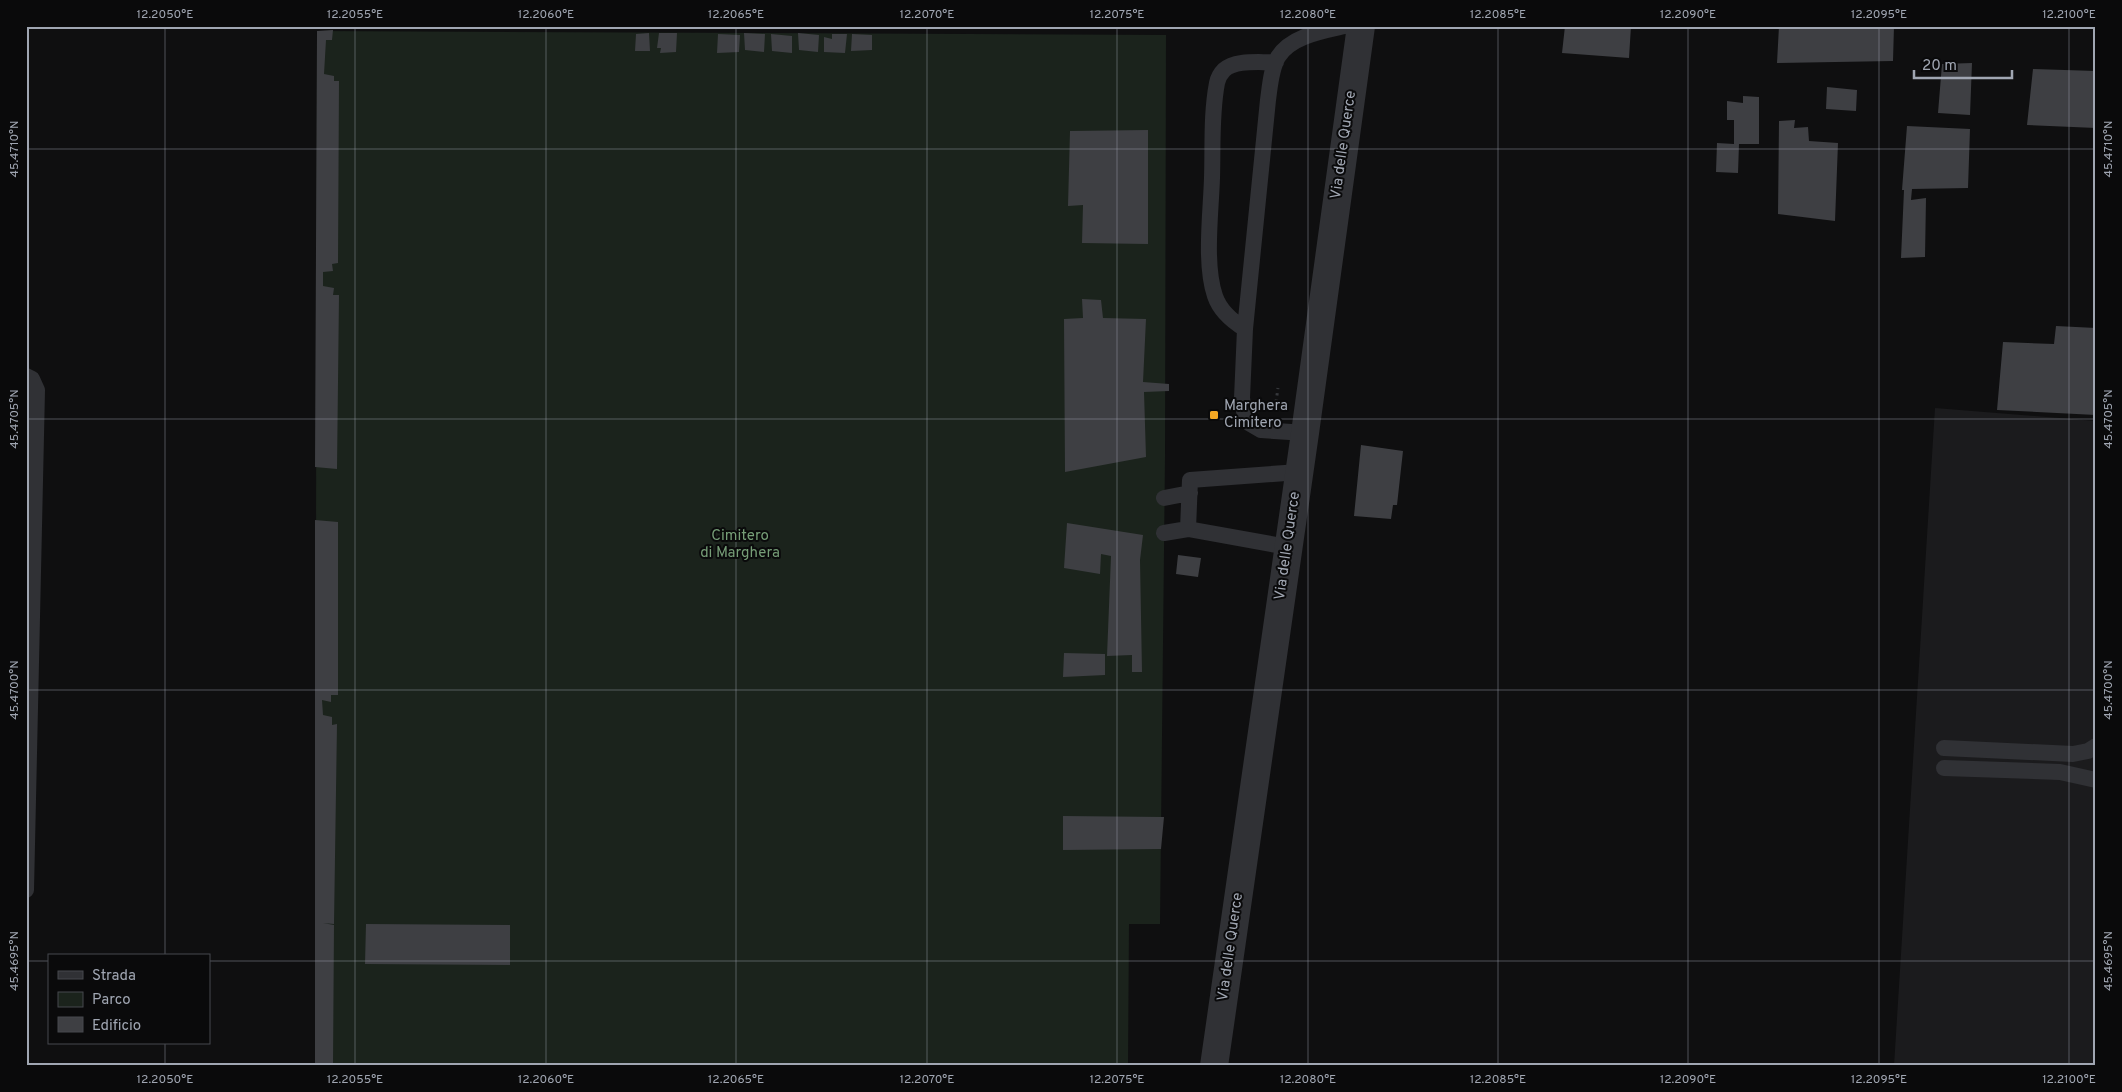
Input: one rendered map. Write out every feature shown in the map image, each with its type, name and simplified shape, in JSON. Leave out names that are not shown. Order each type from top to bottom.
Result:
[{"type":"street","name":"Via delle Querce","points":[[1214,1066],[1305,433],[1361,26]]},
{"type":"lane","points":[[1305,433],[1261,430],[1248,422],[1242,398],[1246,329],[1268,100],[1276,62],[1281,53],[1307,36],[1345,26]]},
{"type":"lane","points":[[1246,329],[1226,314],[1215,297],[1212,282],[1210,250],[1214,106],[1217,83],[1223,71],[1239,64],[1276,62]]},
{"type":"lane","points":[[26,376],[32,379],[37,390],[26,890]]},
{"type":"lane","points":[[1188,529],[1190,480],[1299,472]]},
{"type":"lane","points":[[1164,498],[1190,493]]},
{"type":"lane","points":[[1164,534],[1188,529],[1288,547]]},
{"type":"lane","points":[[1944,748],[2073,754],[2096,746]]},
{"type":"lane","points":[[1944,768],[2060,772],[2096,780]]},
{"type":"shaded area","points":[[1935,408],[2096,421],[2096,1066],[1894,1066]]},
{"type":"green space","name":"Cimitero di Marghera","points":[[317,31],[1166,35],[1165,457],[1160,924],[1129,924],[1128,1066],[315,1066]]},
{"type":"building","points":[[1565,26],[1631,26],[1629,58],[1562,53]]},
{"type":"building","points":[[1779,26],[1894,26],[1893,61],[1777,63]]},
{"type":"building","points":[[333,30],[332,40],[326,40],[324,74],[334,76],[334,81],[339,81],[338,263],[332,264],[333,271],[323,272],[323,286],[334,288],[333,295],[339,295],[337,469],[315,467],[317,31]]},
{"type":"building","points":[[649,33],[650,51],[635,51],[636,34]]},
{"type":"building","points":[[659,33],[677,33],[676,52],[660,53],[661,48],[657,48]]},
{"type":"building","points":[[744,33],[765,34],[764,52],[745,50]]},
{"type":"building","points":[[798,33],[819,35],[818,52],[799,50]]},
{"type":"building","points":[[718,34],[740,35],[739,52],[717,53]]},
{"type":"building","points":[[771,34],[792,36],[792,53],[772,51]]},
{"type":"building","points":[[832,34],[847,34],[845,53],[824,52],[824,37],[832,39]]},
{"type":"building","points":[[852,34],[872,35],[872,50],[851,51]]},
{"type":"building","points":[[1972,63],[1970,115],[1938,113],[1942,64]]},
{"type":"building","points":[[2033,69],[2096,71],[2096,128],[2027,125]]},
{"type":"building","points":[[1827,87],[1857,90],[1856,111],[1826,109]]},
{"type":"building","points":[[1743,96],[1759,97],[1759,144],[1739,144],[1738,173],[1716,172],[1717,143],[1734,144],[1734,120],[1727,120],[1727,101],[1743,103]]},
{"type":"building","points":[[1795,120],[1794,128],[1808,127],[1809,141],[1838,143],[1835,221],[1778,214],[1779,121]]},
{"type":"building","points":[[1907,126],[1970,129],[1968,188],[1912,189],[1911,200],[1926,198],[1925,257],[1901,258],[1904,190],[1902,190]]},
{"type":"building","points":[[1148,130],[1148,244],[1082,243],[1083,205],[1068,206],[1070,131]]},
{"type":"building","points":[[1082,299],[1101,300],[1103,318],[1146,319],[1143,382],[1169,384],[1169,391],[1144,392],[1146,457],[1065,472],[1064,319],[1083,318]]},
{"type":"building","points":[[2056,326],[2096,328],[2096,415],[1997,410],[2003,342],[2054,344]]},
{"type":"building","points":[[1361,445],[1403,451],[1397,505],[1393,505],[1391,519],[1354,516]]},
{"type":"building","points":[[315,520],[338,522],[338,695],[331,695],[331,702],[322,700],[323,715],[332,717],[332,725],[337,724],[334,924],[323,923],[334,925],[333,1066],[315,1066]]},
{"type":"building","points":[[1067,523],[1143,535],[1140,560],[1142,672],[1132,672],[1132,655],[1107,656],[1111,556],[1101,554],[1100,574],[1064,568]]},
{"type":"building","points":[[1178,555],[1201,558],[1198,577],[1176,574]]},
{"type":"building","points":[[1064,653],[1105,654],[1105,675],[1063,677]]},
{"type":"building","points":[[1063,816],[1164,817],[1161,849],[1063,850]]},
{"type":"building","points":[[366,924],[510,925],[510,965],[365,964]]},
{"type":"place","name":"Marghera Cimitero","points":[[1214,415]]}]
